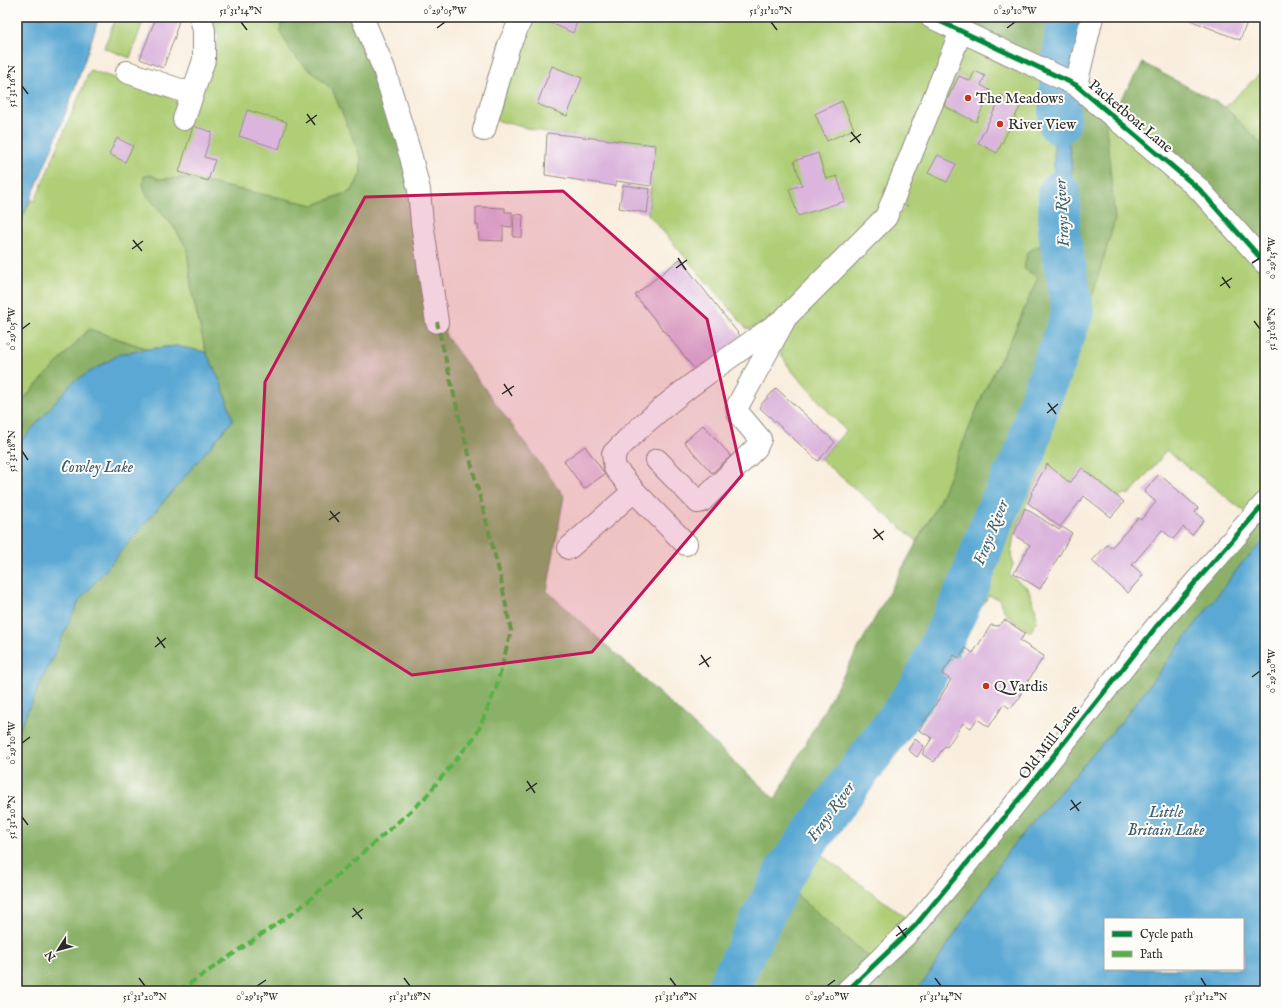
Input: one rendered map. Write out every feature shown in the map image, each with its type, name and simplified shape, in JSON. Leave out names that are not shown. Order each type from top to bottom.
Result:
[{"type":"street","points":[[184,119],[204,60],[204,31],[201,17]]},
{"type":"street","points":[[362,17],[384,69],[411,157],[419,190],[422,223],[437,322]]},
{"type":"street","points":[[484,130],[509,45],[522,17]]},
{"type":"street","name":"Packetboat Lane","points":[[931,17],[1076,85],[1199,189],[1265,263]]},
{"type":"street","points":[[1076,85],[1092,17]]},
{"type":"street","points":[[686,544],[634,491],[615,468],[613,454],[646,422],[688,388],[786,317],[886,217],[961,31]]},
{"type":"street","points":[[127,72],[192,94]]},
{"type":"street","points":[[657,460],[698,502],[702,501],[756,448],[760,439],[738,414],[737,407],[786,317]]},
{"type":"street","points":[[569,548],[634,491]]},
{"type":"street","name":"Old Mill Lane","points":[[847,991],[915,926],[1007,814],[1156,627],[1265,503]]},
{"type":"highlighted area","points":[[563,191],[707,319],[742,475],[592,652],[412,675],[256,577],[265,382],[365,197]]},
{"type":"green space","points":[[116,17],[123,17],[142,24],[130,58],[104,48]]},
{"type":"green space","points":[[212,17],[285,17],[282,20],[305,66],[332,89],[354,139],[361,158],[361,173],[352,191],[314,205],[184,178],[159,179],[151,175],[162,214],[173,226],[187,248],[192,293],[206,352],[176,346],[148,349],[89,329],[17,406],[17,230],[31,199],[35,201],[90,70],[171,97],[178,105],[212,68],[219,35],[212,28]]},
{"type":"green space","points":[[285,17],[368,17],[437,272],[446,336],[564,496],[547,591],[775,799],[939,502],[983,394],[1013,335],[1038,277],[1024,269],[1027,252],[1038,246],[1060,250],[1069,305],[1022,446],[989,517],[966,580],[918,690],[785,869],[724,991],[17,991],[17,734],[79,601],[233,420],[221,383],[206,352],[192,293],[187,248],[173,226],[146,194],[143,184],[144,176],[151,175],[159,179],[184,178],[314,205],[352,191],[361,173],[361,158],[332,89],[292,53],[280,31],[282,20]]},
{"type":"green space","points":[[530,17],[922,17],[1054,77],[1054,234],[1062,249],[1038,246],[1039,277],[1013,335],[983,394],[939,502],[917,541],[820,459],[846,431],[791,370],[781,355],[778,342],[907,206],[882,212],[780,313],[761,325],[747,329],[648,214],[655,145],[547,133],[495,120]]},
{"type":"green space","points":[[952,17],[1060,17],[1055,66]]},
{"type":"green space","points":[[1071,17],[1076,17],[1069,74],[1065,72]]},
{"type":"green space","points":[[1143,63],[1225,107],[1265,147],[1265,253],[1115,108]]},
{"type":"green space","points":[[1265,69],[1265,147],[1225,107]]},
{"type":"green space","points":[[1079,99],[1105,116],[1115,220],[1085,321],[1076,317],[1063,248],[1071,211],[1069,185],[1072,170],[1068,137],[1070,105]]},
{"type":"green space","points":[[1105,116],[1191,194],[1265,276],[1265,495],[1248,514],[1166,450],[1130,494],[1123,494],[1119,498],[1082,468],[1070,483],[1047,465],[1032,490],[1014,535],[1011,554],[1013,565],[1009,575],[1028,588],[1035,607],[1037,622],[1030,632],[1007,615],[999,599],[989,595],[958,644],[953,640],[1036,453],[1085,321]]},
{"type":"green space","points":[[89,329],[148,349],[120,354],[73,382],[17,446],[17,406]]},
{"type":"green space","points":[[1265,507],[1265,540],[1242,563],[1122,721],[1009,850],[924,982],[914,991],[853,991]]},
{"type":"green space","points":[[809,846],[912,922],[873,961],[784,884]]},
{"type":"green space","points":[[784,884],[873,961],[841,991],[731,991]]},
{"type":"water","points":[[25,17],[99,17],[61,125],[17,230],[17,41]]},
{"type":"water","points":[[1054,84],[1079,99],[1075,104],[1070,106],[1068,137],[1072,170],[1069,185],[1071,211],[1067,235],[1062,249],[1054,235]]},
{"type":"water","name":"Cowley Lake","points":[[176,346],[206,352],[221,383],[233,420],[79,601],[17,734],[17,446],[73,382],[120,354]]},
{"type":"water","name":"Little Britain Lake","points":[[1265,540],[1265,991],[914,991],[924,982],[1009,850],[1122,721],[1242,563]]},
{"type":"building","points":[[156,17],[180,17],[176,34],[163,68],[140,59]]},
{"type":"building","points":[[553,17],[579,17],[573,33],[551,23]]},
{"type":"building","points":[[1182,17],[1249,17],[1240,40]]},
{"type":"building","points":[[552,66],[582,78],[567,116],[537,104]]},
{"type":"building","name":"The Meadows","points":[[975,71],[985,76],[981,85],[991,91],[976,122],[944,106],[959,76],[970,81]]},
{"type":"building","name":"River View","points":[[1002,95],[1021,105],[997,153],[978,143]]},
{"type":"building","points":[[842,101],[854,129],[827,141],[815,114]]},
{"type":"building","points":[[247,110],[287,122],[279,149],[239,136]]},
{"type":"building","points":[[193,126],[212,132],[204,157],[215,160],[208,181],[179,172]]},
{"type":"building","points":[[547,133],[656,145],[651,186],[616,181],[616,186],[545,175]]},
{"type":"building","points":[[117,138],[133,146],[125,162],[109,154]]},
{"type":"building","points":[[818,153],[826,179],[837,176],[845,201],[798,216],[789,189],[802,185],[794,161]]},
{"type":"building","points":[[938,155],[956,164],[947,182],[928,173]]},
{"type":"building","points":[[623,185],[650,189],[647,213],[619,208]]},
{"type":"building","points":[[476,208],[505,208],[505,212],[512,212],[512,227],[503,226],[503,241],[479,240],[478,225],[476,225]]},
{"type":"building","points":[[514,214],[523,215],[522,237],[513,237]]},
{"type":"building","points":[[680,259],[741,337],[697,372],[635,295]]},
{"type":"building","points":[[776,388],[835,442],[818,461],[759,407]]},
{"type":"building","points":[[703,425],[731,456],[712,473],[684,442]]},
{"type":"building","points":[[585,446],[605,474],[584,489],[564,461]]},
{"type":"building","points":[[1047,464],[1070,483],[1082,468],[1124,502],[1111,517],[1084,496],[1060,527],[1028,503],[1032,494],[1031,493]]},
{"type":"building","points":[[1159,474],[1198,508],[1195,512],[1204,520],[1192,535],[1183,527],[1173,539],[1162,530],[1132,565],[1143,575],[1128,593],[1092,561],[1107,545],[1111,548],[1138,518],[1141,520],[1156,502],[1144,492]]},
{"type":"building","points":[[1025,508],[1059,530],[1062,527],[1072,533],[1040,589],[1014,573],[1030,545],[1014,535]]},
{"type":"building","name":"Q Vardis","points":[[1005,620],[1025,633],[1020,641],[1044,656],[1021,692],[1020,698],[1012,707],[1009,708],[1004,704],[989,727],[977,719],[971,728],[963,723],[947,747],[945,746],[934,762],[922,754],[932,738],[919,730],[951,680],[942,674],[954,655],[959,658],[966,648],[973,653],[991,625],[998,626]]},
{"type":"building","points":[[915,739],[924,746],[917,757],[908,750]]},
{"type":"waterway","name":"Frays River","points":[[1059,124],[1059,100],[1067,17]]},
{"type":"waterway","name":"Frays River","points":[[726,991],[786,870],[919,690],[969,585],[995,514],[1026,452],[1038,406],[1073,312],[1059,231],[1059,192]]},
{"type":"marked path","points":[[179,991],[300,908],[423,800],[476,735],[496,689],[511,631],[500,575],[458,412],[437,322]]},
{"type":"cycle path","points":[[931,17],[1076,85],[1199,189],[1265,263]]},
{"type":"cycle path","points":[[847,991],[915,926],[996,828],[1156,627],[1265,503]]},
{"type":"place","name":"The Meadows","points":[[968,98]]},
{"type":"place","name":"River View","points":[[1000,124]]},
{"type":"place","name":"Q Vardis","points":[[986,686]]}]
